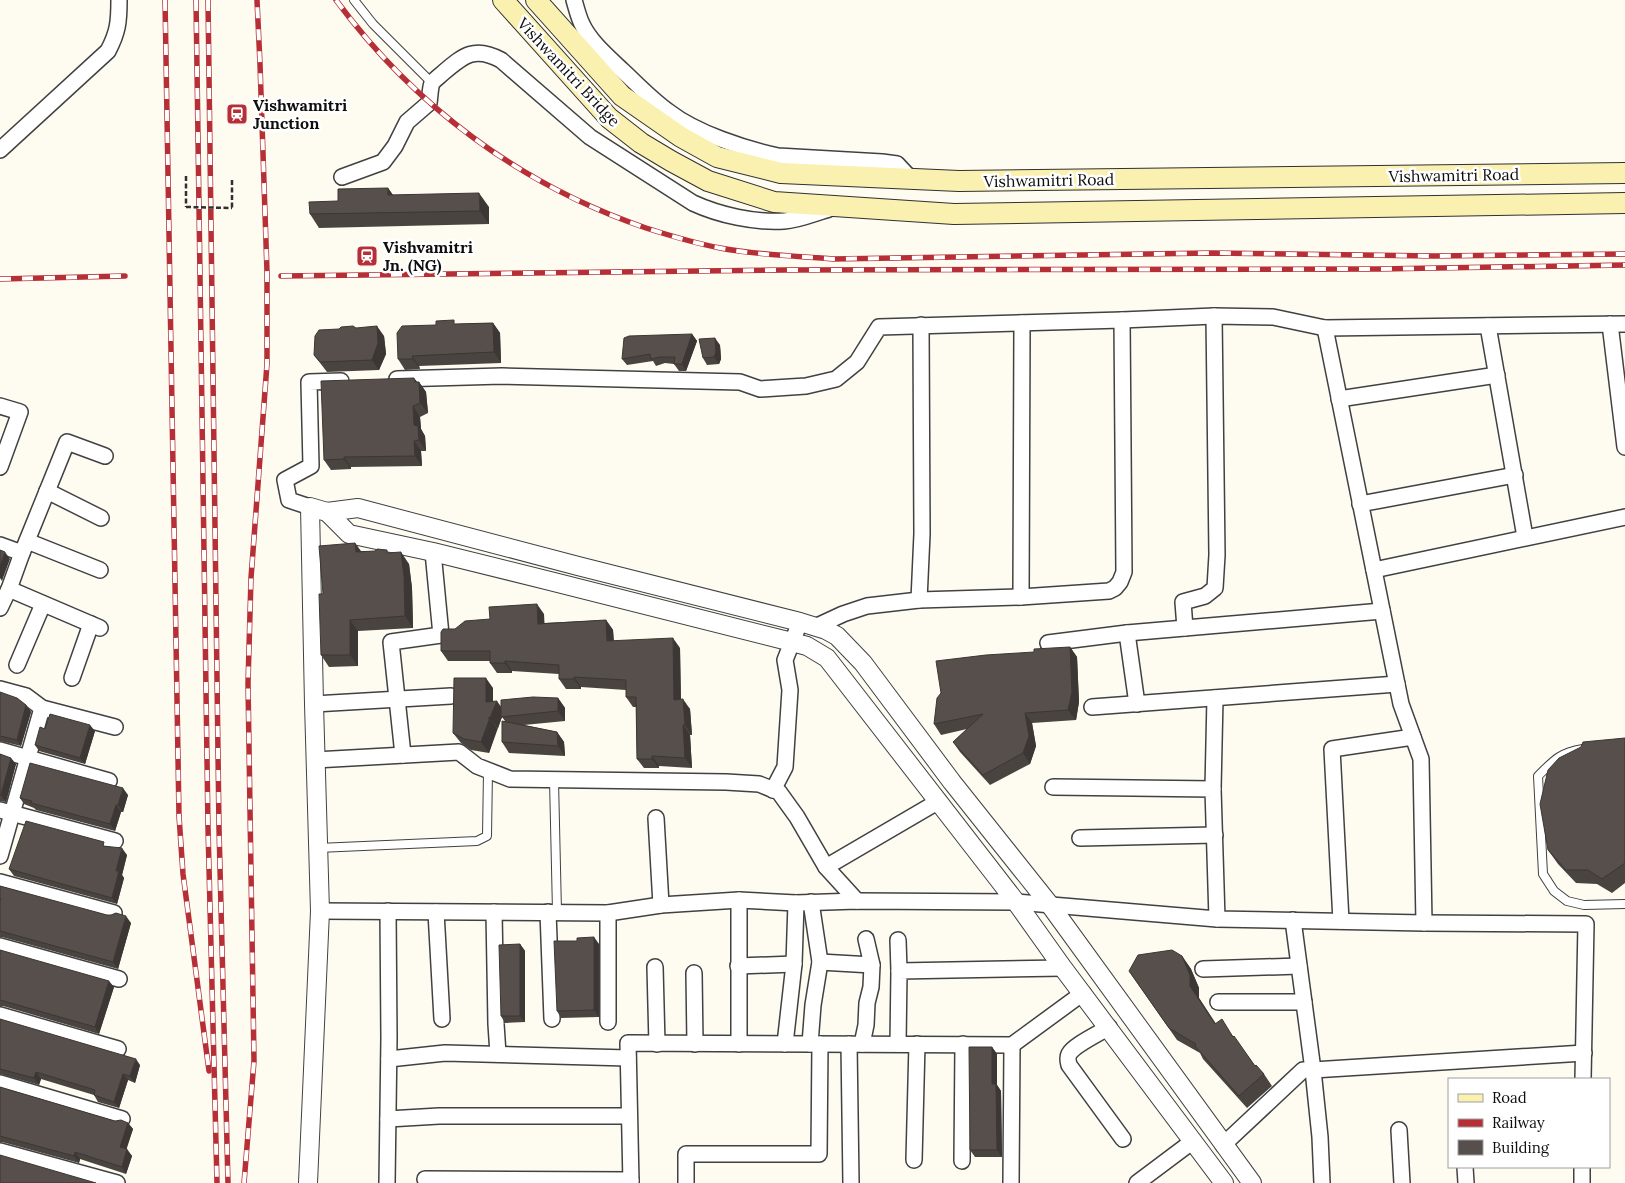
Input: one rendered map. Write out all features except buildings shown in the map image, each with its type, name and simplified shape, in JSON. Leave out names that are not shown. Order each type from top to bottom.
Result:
[{"type":"main road","name":"Vishwamitri Bridge","points":[[503,0],[609,118],[641,143],[708,181],[774,202]]},
{"type":"main road","name":"Vishwamitri Road","points":[[536,0],[622,96],[638,108],[681,138],[717,157],[780,173],[959,181],[1625,173]]},
{"type":"main road","name":"Vishwamitri Road","points":[[774,202],[954,214],[1625,203]]},
{"type":"street","points":[[0,150],[108,51],[116,36],[119,0]]},
{"type":"street","points":[[574,0],[580,21],[586,33],[657,103],[695,128],[763,153],[778,156],[897,164],[911,179]]},
{"type":"street","points":[[342,177],[382,162],[390,155],[407,122],[429,103],[432,83],[460,58],[470,54],[491,55],[501,60],[590,137],[693,204],[710,211],[755,220],[785,221],[841,206]]},
{"type":"street","points":[[1186,628],[1183,602],[1205,596],[1215,588],[1217,555],[1214,316]]},
{"type":"street","points":[[386,380],[502,376],[740,382],[760,389],[806,386],[836,379],[857,362],[879,327],[922,325],[1214,316],[1273,317],[1325,328],[1625,324]]},
{"type":"street","points":[[774,790],[785,767],[790,690],[785,660],[792,642],[808,624],[867,606],[919,600],[1101,592],[1115,588],[1120,582],[1124,572],[1122,320]]},
{"type":"street","points":[[1021,597],[1022,323]]},
{"type":"street","points":[[1610,324],[1625,447]]},
{"type":"street","points":[[919,600],[922,534],[922,325]]},
{"type":"street","points":[[1488,326],[1525,537]]},
{"type":"street","points":[[1325,328],[1401,704],[1421,759],[1424,923]]},
{"type":"street","points":[[1339,399],[1497,375]]},
{"type":"street","points":[[357,380],[309,382],[311,466],[285,480],[289,500],[327,512],[358,508],[808,624],[837,636],[863,663],[952,782],[1050,905],[1252,1183]]},
{"type":"street","points":[[0,406],[20,412],[0,467]]},
{"type":"street","points":[[0,608],[67,442],[105,456]]},
{"type":"street","points":[[1360,504],[1515,474]]},
{"type":"street","points":[[47,491],[101,518]]},
{"type":"street","points":[[308,1183],[320,911],[310,507]]},
{"type":"street","points":[[327,512],[349,534],[432,552],[792,642],[817,650],[834,665],[939,801],[1224,1183]]},
{"type":"street","points":[[1374,570],[1625,517]]},
{"type":"street","points":[[0,545],[24,547],[100,570]]},
{"type":"street","points":[[403,754],[391,642],[441,635],[432,552]]},
{"type":"street","points":[[9,589],[96,626],[72,678]]},
{"type":"street","points":[[17,665],[43,604]]},
{"type":"street","points":[[1048,643],[1127,633],[1382,611]]},
{"type":"street","points":[[1127,633],[1137,704]]},
{"type":"street","points":[[1092,707],[1397,684]]},
{"type":"street","points":[[0,689],[26,696],[42,708],[114,726]]},
{"type":"street","points":[[314,704],[451,696]]},
{"type":"street","points":[[1216,698],[1213,789],[1217,919]]},
{"type":"street","points":[[0,856],[6,811],[28,758],[42,708]]},
{"type":"street","points":[[1341,921],[1332,749],[1413,737]]},
{"type":"street","points":[[0,750],[109,781]]},
{"type":"street","points":[[315,760],[459,752],[477,766],[510,779],[758,784],[779,792],[797,817],[826,867],[857,901]]},
{"type":"street","points":[[1053,787],[1213,789]]},
{"type":"street","points":[[826,867],[939,801]]},
{"type":"street","points":[[6,811],[115,841]]},
{"type":"street","points":[[656,818],[661,905]]},
{"type":"street","points":[[1080,838],[1214,835]]},
{"type":"street","points":[[0,882],[114,913]]},
{"type":"street","points":[[320,911],[608,913],[661,905],[739,900],[804,903],[857,901],[1016,902],[1217,919],[1586,924],[1583,1078]]},
{"type":"street","points":[[739,900],[739,1044]]},
{"type":"street","points":[[686,1183],[686,1154],[819,1154],[813,1005],[820,962],[804,903]]},
{"type":"street","points":[[785,1044],[794,964],[804,903]]},
{"type":"street","points":[[387,1183],[389,1059],[388,911]]},
{"type":"street","points":[[436,912],[442,1019]]},
{"type":"street","points":[[494,912],[498,1054]]},
{"type":"street","points":[[552,912],[552,1020]]},
{"type":"street","points":[[608,913],[608,1022]]},
{"type":"street","points":[[1293,920],[1313,1070],[1320,1137],[1322,1183]]},
{"type":"street","points":[[851,1183],[856,1044],[866,1025],[867,1003],[872,987],[872,965],[866,939]]},
{"type":"street","points":[[898,940],[898,1044]]},
{"type":"street","points":[[0,946],[119,979]]},
{"type":"street","points":[[820,962],[872,965]]},
{"type":"street","points":[[738,966],[794,964]]},
{"type":"street","points":[[1203,969],[1299,966]]},
{"type":"street","points":[[655,967],[658,1044]]},
{"type":"street","points":[[899,972],[1063,968]]},
{"type":"street","points":[[694,974],[694,1044]]},
{"type":"street","points":[[426,1179],[631,1182],[628,1043],[1012,1044],[1083,993]]},
{"type":"street","points":[[1218,1002],[1304,1002]]},
{"type":"street","points":[[0,1015],[118,1049]]},
{"type":"street","points":[[1109,1027],[1072,1050],[1068,1056],[1068,1061],[1123,1139]]},
{"type":"street","points":[[914,1160],[917,1044]]},
{"type":"street","points":[[962,1161],[963,1044]]},
{"type":"street","points":[[1011,1183],[1012,1044]]},
{"type":"street","points":[[389,1059],[445,1053],[628,1058]]},
{"type":"street","points":[[1224,1145],[1303,1070],[1584,1053]]},
{"type":"street","points":[[0,1083],[122,1119]]},
{"type":"street","points":[[388,1119],[439,1116],[629,1116]]},
{"type":"street","points":[[1399,1130],[1402,1183]]},
{"type":"street","points":[[1137,1183],[1193,1141]]},
{"type":"street","points":[[0,1151],[117,1183]]},
{"type":"street","points":[[1465,1168],[1466,1183]]},
{"type":"street","points":[[1582,1168],[1582,1183]]},
{"type":"lane","points":[[354,0],[373,24],[432,83]]},
{"type":"lane","points":[[1591,749],[1564,753],[1552,761],[1538,776],[1543,874],[1554,891],[1567,901],[1584,905],[1625,904]]},
{"type":"lane","points":[[318,848],[477,841],[487,836],[488,771]]},
{"type":"lane","points":[[552,912],[554,780]]},
{"type":"path","points":[[186,176],[186,207],[232,208],[232,180]]},
{"type":"railway","points":[[165,0],[179,816],[183,874],[209,1071]]},
{"type":"railway","points":[[196,0],[208,828],[217,1183]]},
{"type":"railway","points":[[208,0],[219,828],[228,1183]]},
{"type":"railway","points":[[244,1183],[254,1061],[248,683],[251,578],[267,364],[267,272],[257,0]]},
{"type":"railway","points":[[336,0],[367,39],[436,108],[474,138],[514,165],[556,190],[600,210],[655,231],[720,248],[762,254],[833,259],[1211,253],[1434,256],[1625,254]]},
{"type":"railway","points":[[281,276],[785,270],[1379,269],[1625,265]]},
{"type":"railway","points":[[0,279],[125,276]]},
{"type":"place","name":"Vishwamitri Junction","points":[[237,114]]},
{"type":"place","name":"Vishvamitri Jn. (NG)","points":[[367,256]]}]
